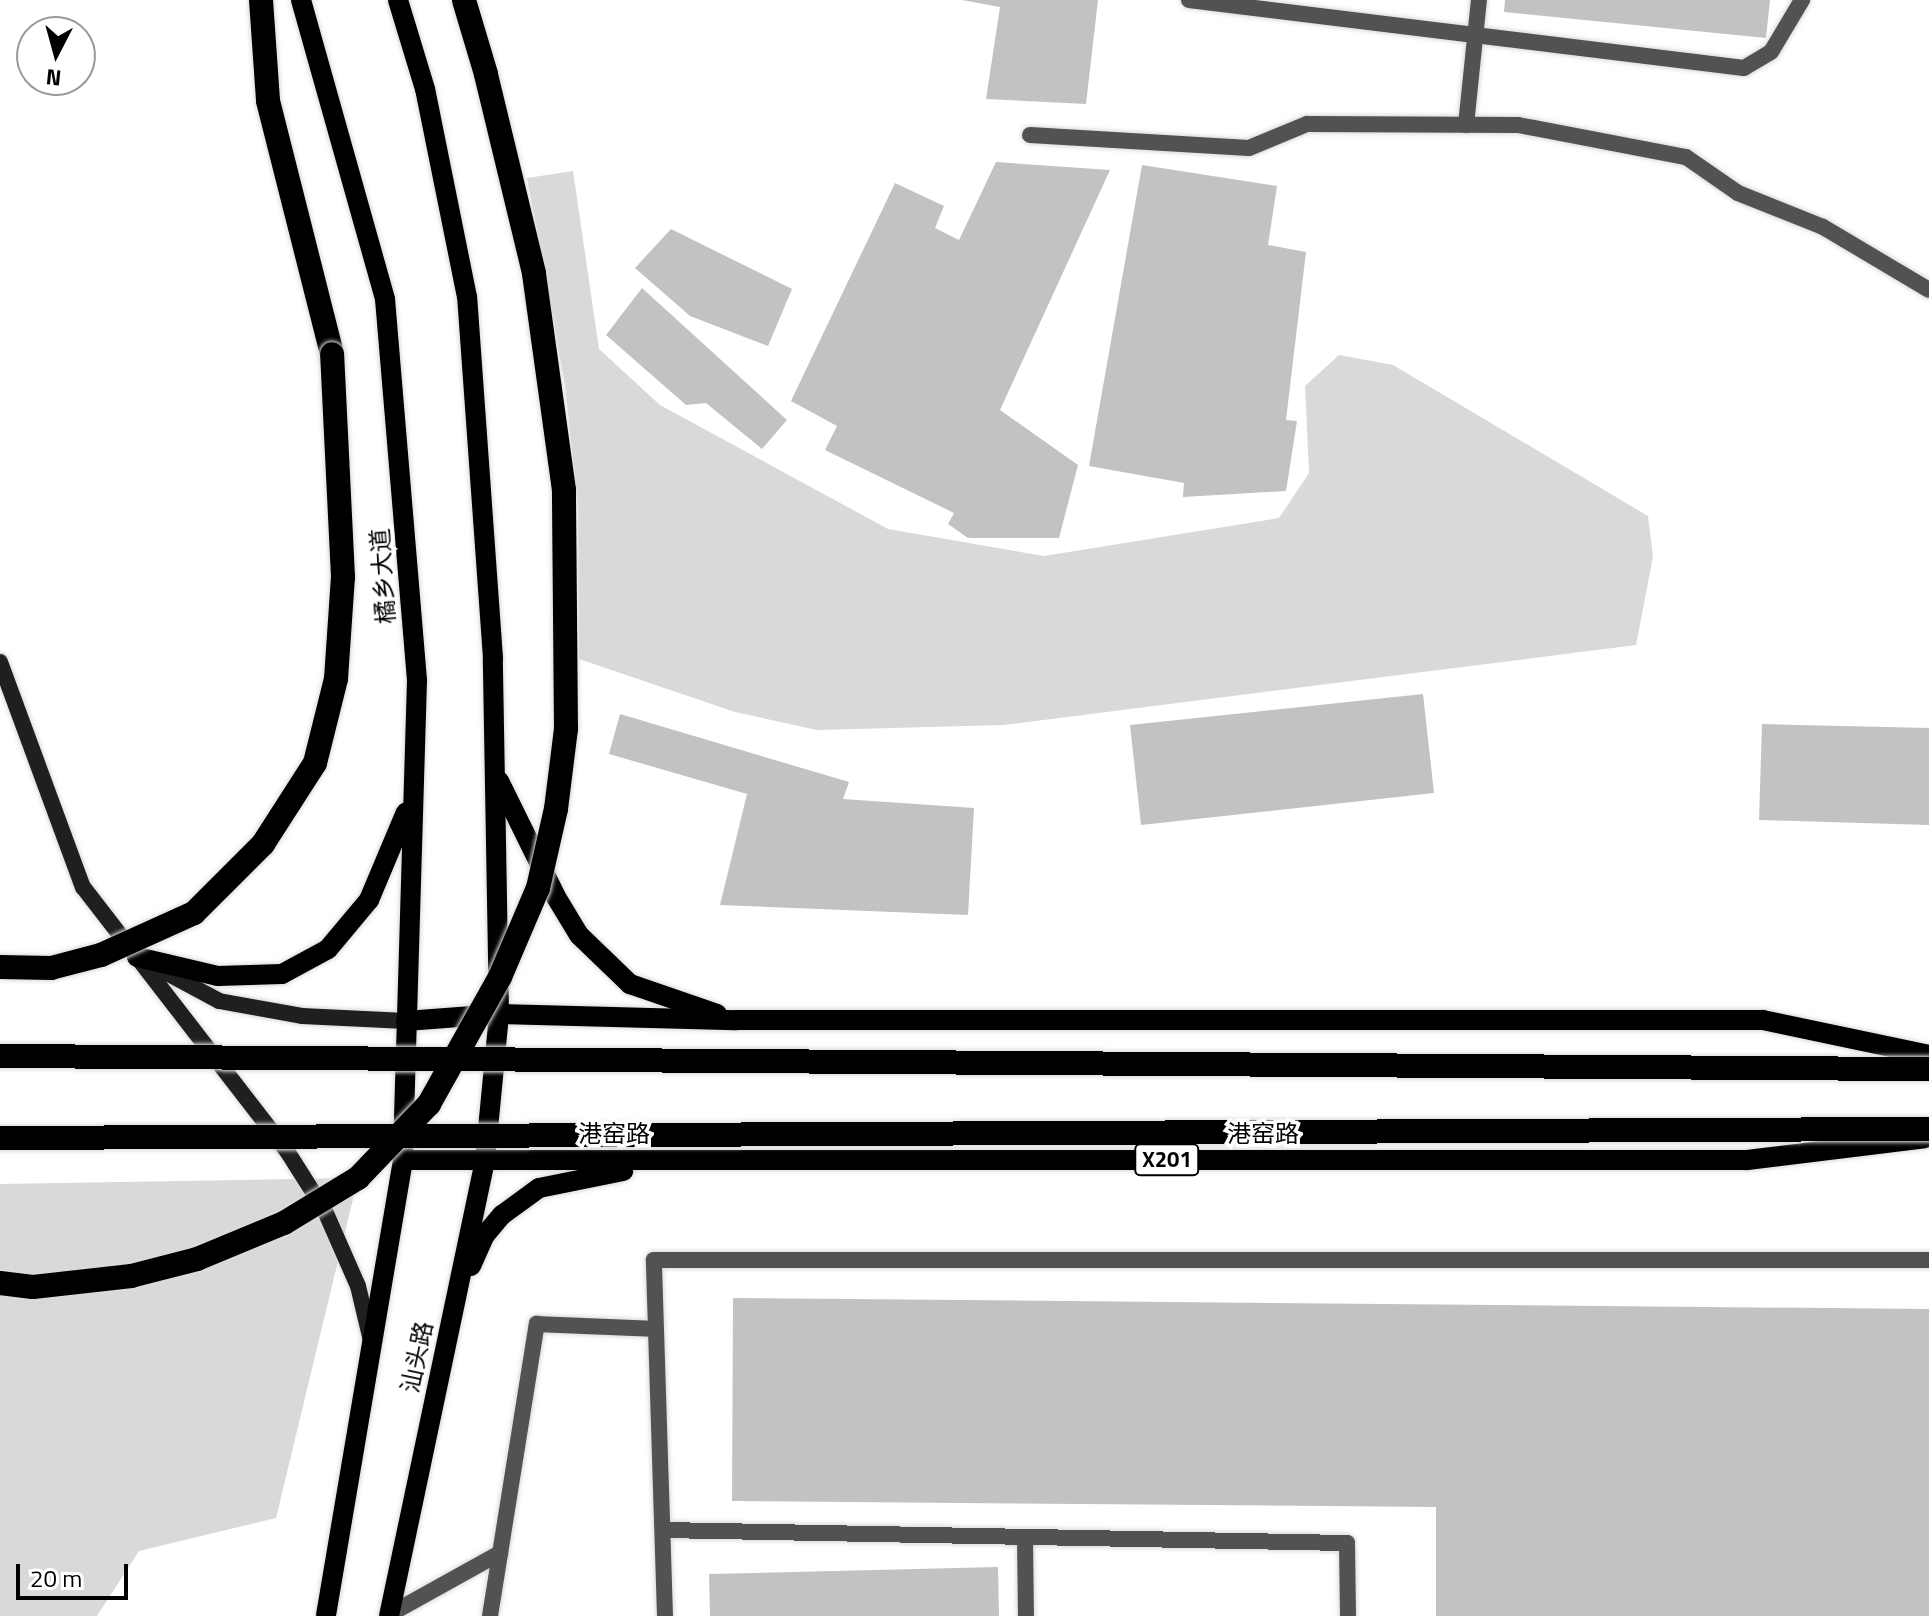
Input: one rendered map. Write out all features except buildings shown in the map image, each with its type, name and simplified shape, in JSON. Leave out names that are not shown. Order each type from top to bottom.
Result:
[{"type":"highway","points":[[0,967],[51,968],[101,955],[194,913],[263,844],[315,763],[336,679],[343,577],[332,354],[268,101],[261,0]]},
{"type":"highway","points":[[0,1283],[33,1287],[131,1276],[197,1259],[284,1223],[358,1178],[429,1104],[500,977],[538,888],[556,809],[566,729],[564,490],[534,273],[486,74],[464,0]]},
{"type":"highway","points":[[0,1056],[1929,1069]]},
{"type":"highway","points":[[0,1138],[1929,1129]]},
{"type":"main road","name":"橘乡大道","points":[[301,0],[385,299],[417,680],[411,801],[403,1160]]},
{"type":"main road","points":[[398,0],[425,89],[467,297],[485,526],[496,776],[494,894],[499,1014]]},
{"type":"main road","points":[[496,776],[556,897],[579,935],[630,984],[736,1020]]},
{"type":"main road","points":[[137,957],[218,976],[282,974],[328,949],[369,900],[411,801]]},
{"type":"main road","points":[[406,1021],[499,1014],[736,1020],[1763,1020],[1929,1055]]},
{"type":"main road","name":"汕头路","points":[[389,1615],[485,1160],[499,1014]]},
{"type":"main road","name":"港窑路","points":[[403,1160],[1747,1160],[1929,1138]]},
{"type":"main road","name":"汕头路","points":[[326,1616],[403,1160]]},
{"type":"main road","points":[[455,1303],[485,1235],[502,1215],[539,1188],[596,1174],[703,1160]]},
{"type":"street","points":[[1189,0],[1744,68],[1771,52],[1802,0]]},
{"type":"street","points":[[1466,125],[1479,0]]},
{"type":"street","points":[[1030,135],[1249,148],[1307,124],[1518,125],[1686,157],[1738,193],[1823,227],[1929,290]]},
{"type":"street","points":[[0,662],[83,887],[287,1151],[325,1211],[358,1286],[372,1344]]},
{"type":"street","points":[[137,957],[219,1001],[302,1016],[406,1021]]},
{"type":"street","points":[[665,1616],[654,1260],[1929,1260]]},
{"type":"street","points":[[490,1616],[537,1324],[656,1329]]},
{"type":"street","points":[[663,1530],[1347,1543],[1348,1616]]},
{"type":"street","points":[[1025,1537],[1026,1616]]},
{"type":"street","points":[[389,1615],[500,1553]]},
{"type":"shaded area","points":[[573,171],[599,349],[660,405],[888,529],[1044,556],[1279,518],[1309,473],[1305,386],[1339,355],[1393,365],[1648,516],[1653,557],[1636,645],[1004,725],[817,730],[735,712],[579,659],[578,508],[565,385],[527,178]]},
{"type":"shaded area","points":[[358,1178],[276,1518],[139,1551],[97,1616],[0,1616],[0,1184]]}]
